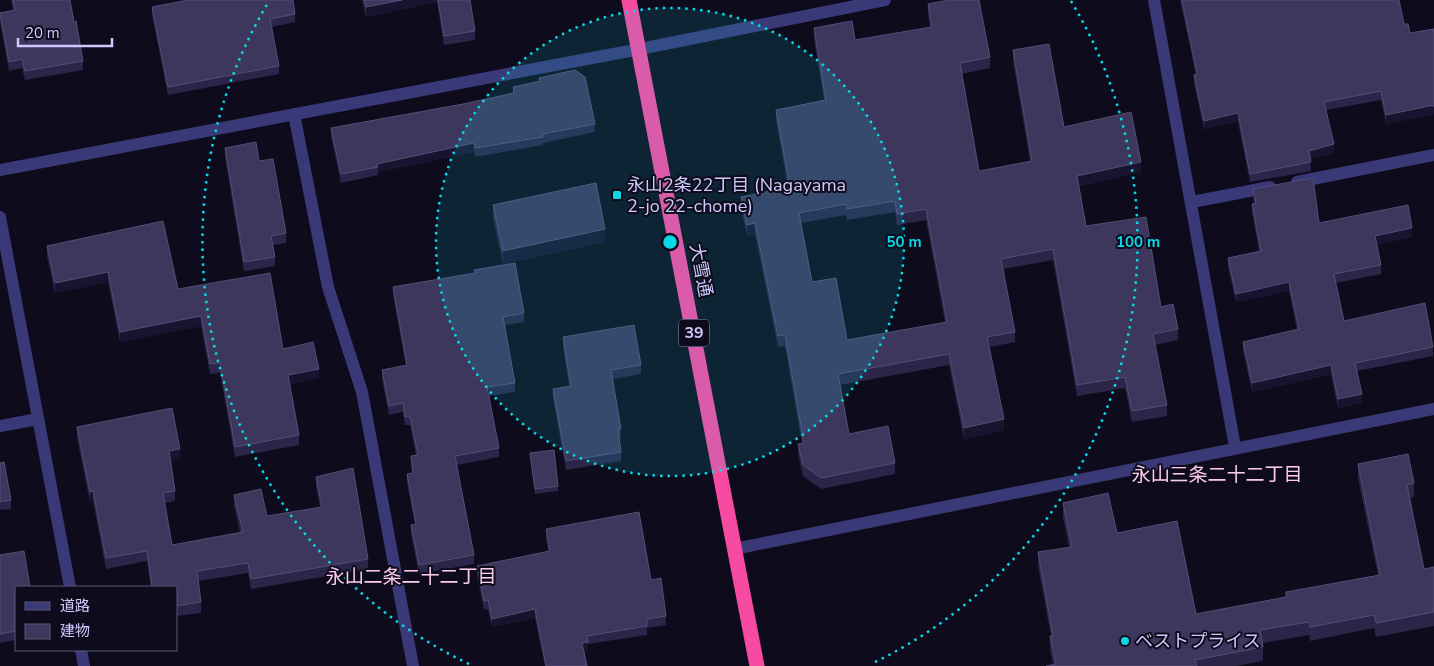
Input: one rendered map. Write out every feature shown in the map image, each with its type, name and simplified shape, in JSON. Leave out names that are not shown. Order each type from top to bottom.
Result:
[{"type":"highway","name":"大雪通","points":[[629,0],[640,49],[757,666]]},
{"type":"street","points":[[0,170],[640,49],[886,0]]},
{"type":"street","points":[[1154,0],[1235,447]]},
{"type":"street","points":[[294,114],[328,287],[362,392],[413,666]]},
{"type":"street","points":[[1192,202],[1434,155]]},
{"type":"street","points":[[0,217],[70,586]]},
{"type":"street","points":[[734,549],[1235,447],[1434,409]]},
{"type":"street","points":[[0,426],[38,419]]},
{"type":"street","points":[[81,651],[84,666]]},
{"type":"building","points":[[13,0],[70,0],[83,61],[25,71],[22,59],[9,62],[0,13],[15,10]]},
{"type":"building","points":[[188,0],[293,0],[295,14],[270,19],[279,66],[168,87],[152,7]]},
{"type":"building","points":[[364,0],[402,0],[366,7]]},
{"type":"building","points":[[438,0],[470,0],[475,31],[444,36]]},
{"type":"building","points":[[949,0],[979,0],[990,57],[960,63],[979,171],[1032,161],[1013,50],[1049,44],[1064,127],[1131,112],[1141,162],[1077,176],[1086,226],[1146,217],[1161,307],[1173,304],[1178,329],[1153,334],[1167,405],[1132,411],[1125,377],[1077,385],[1053,249],[1001,259],[1015,332],[987,337],[1004,419],[964,428],[949,354],[838,374],[849,434],[888,426],[895,463],[821,478],[803,465],[798,444],[804,443],[785,335],[778,336],[755,223],[747,225],[741,197],[790,187],[776,110],[826,100],[814,28],[852,21],[855,40],[932,27],[928,4]],"holes":[[[895,201],[897,214],[926,209],[947,322],[847,340],[836,278],[812,282],[799,213],[846,204],[847,209]]]},
{"type":"building","points":[[1182,0],[1399,0],[1404,24],[1408,24],[1410,33],[1434,29],[1434,105],[1386,115],[1381,91],[1324,102],[1334,144],[1309,151],[1311,162],[1250,174],[1238,113],[1204,121],[1194,75],[1197,74]]},
{"type":"building","points":[[575,70],[585,77],[595,124],[543,134],[543,137],[475,148],[474,143],[377,164],[378,167],[341,174],[331,128],[514,93],[513,87],[540,81],[539,78]]},
{"type":"building","points":[[256,142],[259,161],[273,159],[286,233],[271,236],[275,257],[244,262],[225,148]]},
{"type":"building","points":[[1313,178],[1319,223],[1408,205],[1412,228],[1375,236],[1381,265],[1334,274],[1344,321],[1425,303],[1433,347],[1355,363],[1362,394],[1338,399],[1331,365],[1252,383],[1243,342],[1299,329],[1289,282],[1236,294],[1228,258],[1261,251],[1252,204],[1256,203],[1253,189]]},
{"type":"building","points":[[596,183],[605,229],[503,251],[493,205]]},
{"type":"building","points":[[163,221],[178,289],[270,273],[283,349],[313,342],[319,369],[288,375],[299,435],[235,447],[220,363],[210,364],[201,316],[120,332],[108,272],[55,283],[47,246]]},
{"type":"building","points":[[515,263],[524,313],[503,317],[515,383],[487,387],[499,448],[455,456],[474,555],[419,565],[411,525],[416,524],[407,474],[413,473],[411,456],[418,455],[410,416],[405,417],[403,403],[389,406],[382,370],[407,365],[393,287],[475,273],[474,270]]},
{"type":"building","points":[[634,325],[641,365],[611,370],[621,429],[618,429],[621,452],[566,461],[553,389],[571,386],[563,337]]},
{"type":"building","points":[[172,408],[180,449],[169,451],[175,491],[163,493],[172,545],[243,532],[234,495],[261,489],[267,516],[322,507],[316,477],[353,468],[368,559],[251,579],[248,563],[197,571],[201,602],[178,606],[178,586],[152,586],[147,551],[106,558],[93,491],[90,492],[77,427]]},
{"type":"building","points":[[554,450],[558,486],[535,489],[530,453]]},
{"type":"building","points":[[1408,454],[1414,483],[1407,485],[1424,569],[1434,567],[1434,612],[1376,623],[1374,615],[1310,627],[1309,622],[1260,630],[1263,647],[1195,660],[1197,666],[1046,666],[1056,664],[1038,552],[1072,547],[1063,503],[1108,493],[1117,533],[1177,521],[1196,614],[1286,597],[1286,592],[1380,575],[1358,464]]},
{"type":"building","points":[[4,462],[11,500],[0,502],[0,463]]},
{"type":"building","points":[[639,512],[651,580],[661,578],[666,616],[647,619],[647,626],[587,636],[588,642],[582,643],[587,666],[546,666],[535,609],[492,619],[488,600],[484,601],[477,566],[550,551],[546,529]]},
{"type":"building","points":[[24,551],[30,586],[15,586],[15,631],[0,634],[0,555]]},
{"type":"place","name":"永山2条22丁目 (Nagayama 2-jo 22-chome)","points":[[617,195]]},
{"type":"place","name":"ベストプライス","points":[[1125,641]]},
{"type":"district","name":"永山三条二十二丁目","points":[[1217,475]]},
{"type":"district","name":"永山二条二十二丁目","points":[[411,577]]}]
